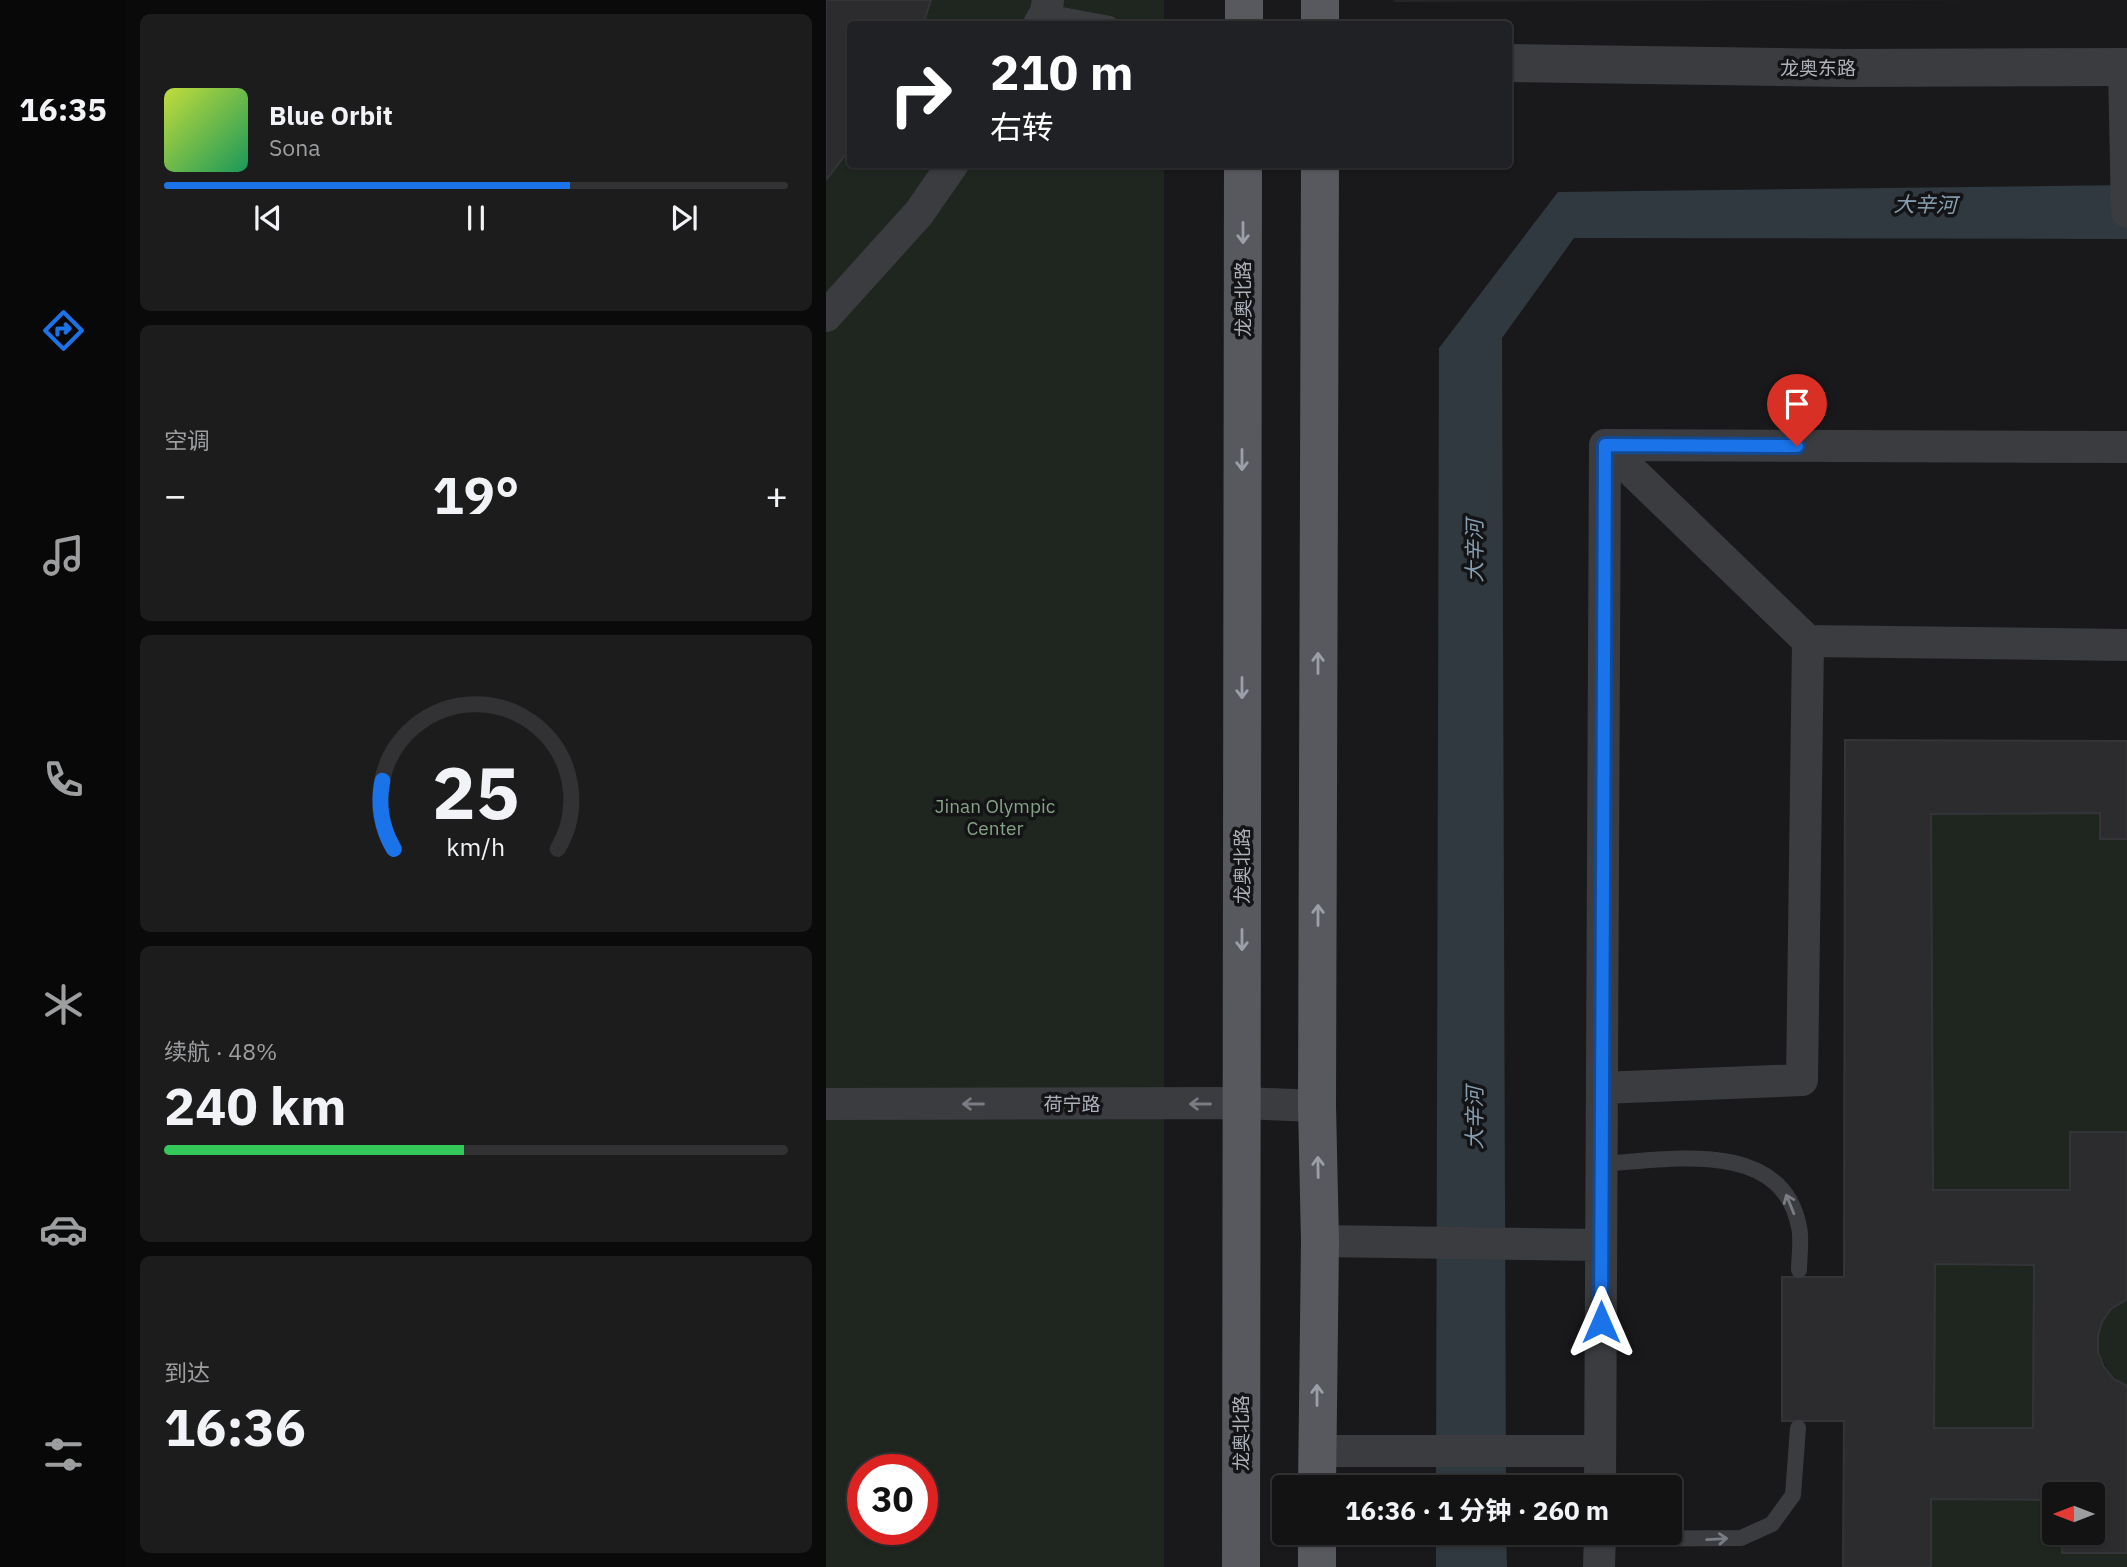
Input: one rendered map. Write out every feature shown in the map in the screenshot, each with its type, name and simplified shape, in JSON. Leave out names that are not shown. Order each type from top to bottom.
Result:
[{"type":"main road","points":[[1244,0],[1244,21]]},
{"type":"main road","points":[[1320,0],[1320,21]]},
{"type":"main road","name":"龙奥北路","points":[[1241,1567],[1244,168]]},
{"type":"main road","points":[[1317,1469],[1320,1241],[1317,1106],[1320,168]]},
{"type":"main road","points":[[1317,1545],[1317,1567]]},
{"type":"street","name":"龙奥东路","points":[[1512,63],[1845,68],[2126,67]]},
{"type":"street","points":[[2126,67],[2127,212]]},
{"type":"street","points":[[826,316],[919,213],[950,168]]},
{"type":"street","points":[[1605,445],[2127,447]]},
{"type":"street","points":[[1605,445],[1808,641],[2127,645]]},
{"type":"street","points":[[1600,1475],[1605,445]]},
{"type":"street","points":[[1602,1088],[1802,1080],[1808,641]]},
{"type":"street","name":"荷宁路","points":[[826,1104],[1242,1103],[1317,1106]]},
{"type":"street","points":[[1320,1241],[1601,1245]]},
{"type":"street","points":[[1317,1469],[1429,1451],[1600,1451]]},
{"type":"lane","points":[[1044,12],[1094,21]]},
{"type":"lane","points":[[1601,1164],[1712,1158],[1748,1166],[1783,1187],[1799,1227],[1799,1270]]},
{"type":"lane","points":[[1599,1546],[1741,1538],[1772,1524],[1793,1495],[1798,1427]]},
{"type":"shaded area","points":[[1394,0],[2062,0],[1394,2]]},
{"type":"green space","name":"Jinan Olympic Center","points":[[826,0],[1164,0],[1164,21],[847,21],[847,168],[1164,168],[1164,1567],[826,1567]]},
{"type":"green space","points":[[2100,813],[2100,839],[2127,839],[2127,1132],[2070,1132],[2070,1190],[1933,1190],[1931,814]]},
{"type":"green space","points":[[1935,1264],[2034,1265],[2033,1428],[1934,1428]]},
{"type":"green space","points":[[2127,1299],[2127,1386],[2106,1366],[2098,1342],[2104,1317],[2113,1307]]},
{"type":"green space","points":[[1931,1499],[2042,1500],[2042,1545],[2062,1545],[2062,1553],[2127,1553],[2127,1567],[1931,1567]]},
{"type":"water","name":"大辛河","points":[[2127,185],[2127,239],[1574,238],[1502,338],[1506,1475],[1436,1475],[1439,348],[1558,192]]},
{"type":"water","points":[[1436,1545],[1506,1545],[1507,1567],[1436,1567]]},
{"type":"building","points":[[826,0],[931,0],[924,21],[847,21],[847,153],[826,180]]},
{"type":"building","points":[[1845,740],[2127,741],[2127,839],[2100,839],[2100,813],[1931,814],[1933,1190],[2070,1190],[2070,1132],[2127,1132],[2127,1299],[2111,1309],[2102,1322],[2098,1336],[2098,1352],[2104,1367],[2114,1379],[2127,1386],[2127,1553],[2062,1553],[2062,1545],[2105,1545],[2105,1482],[2042,1482],[2042,1500],[1931,1499],[1931,1567],[1843,1567],[1844,1421],[1782,1421],[1782,1277],[1844,1277]],"holes":[[[1935,1264],[2034,1265],[2033,1428],[1934,1428]]]},
{"type":"route","points":[[1601,1322],[1605,445],[1797,446]]}]
